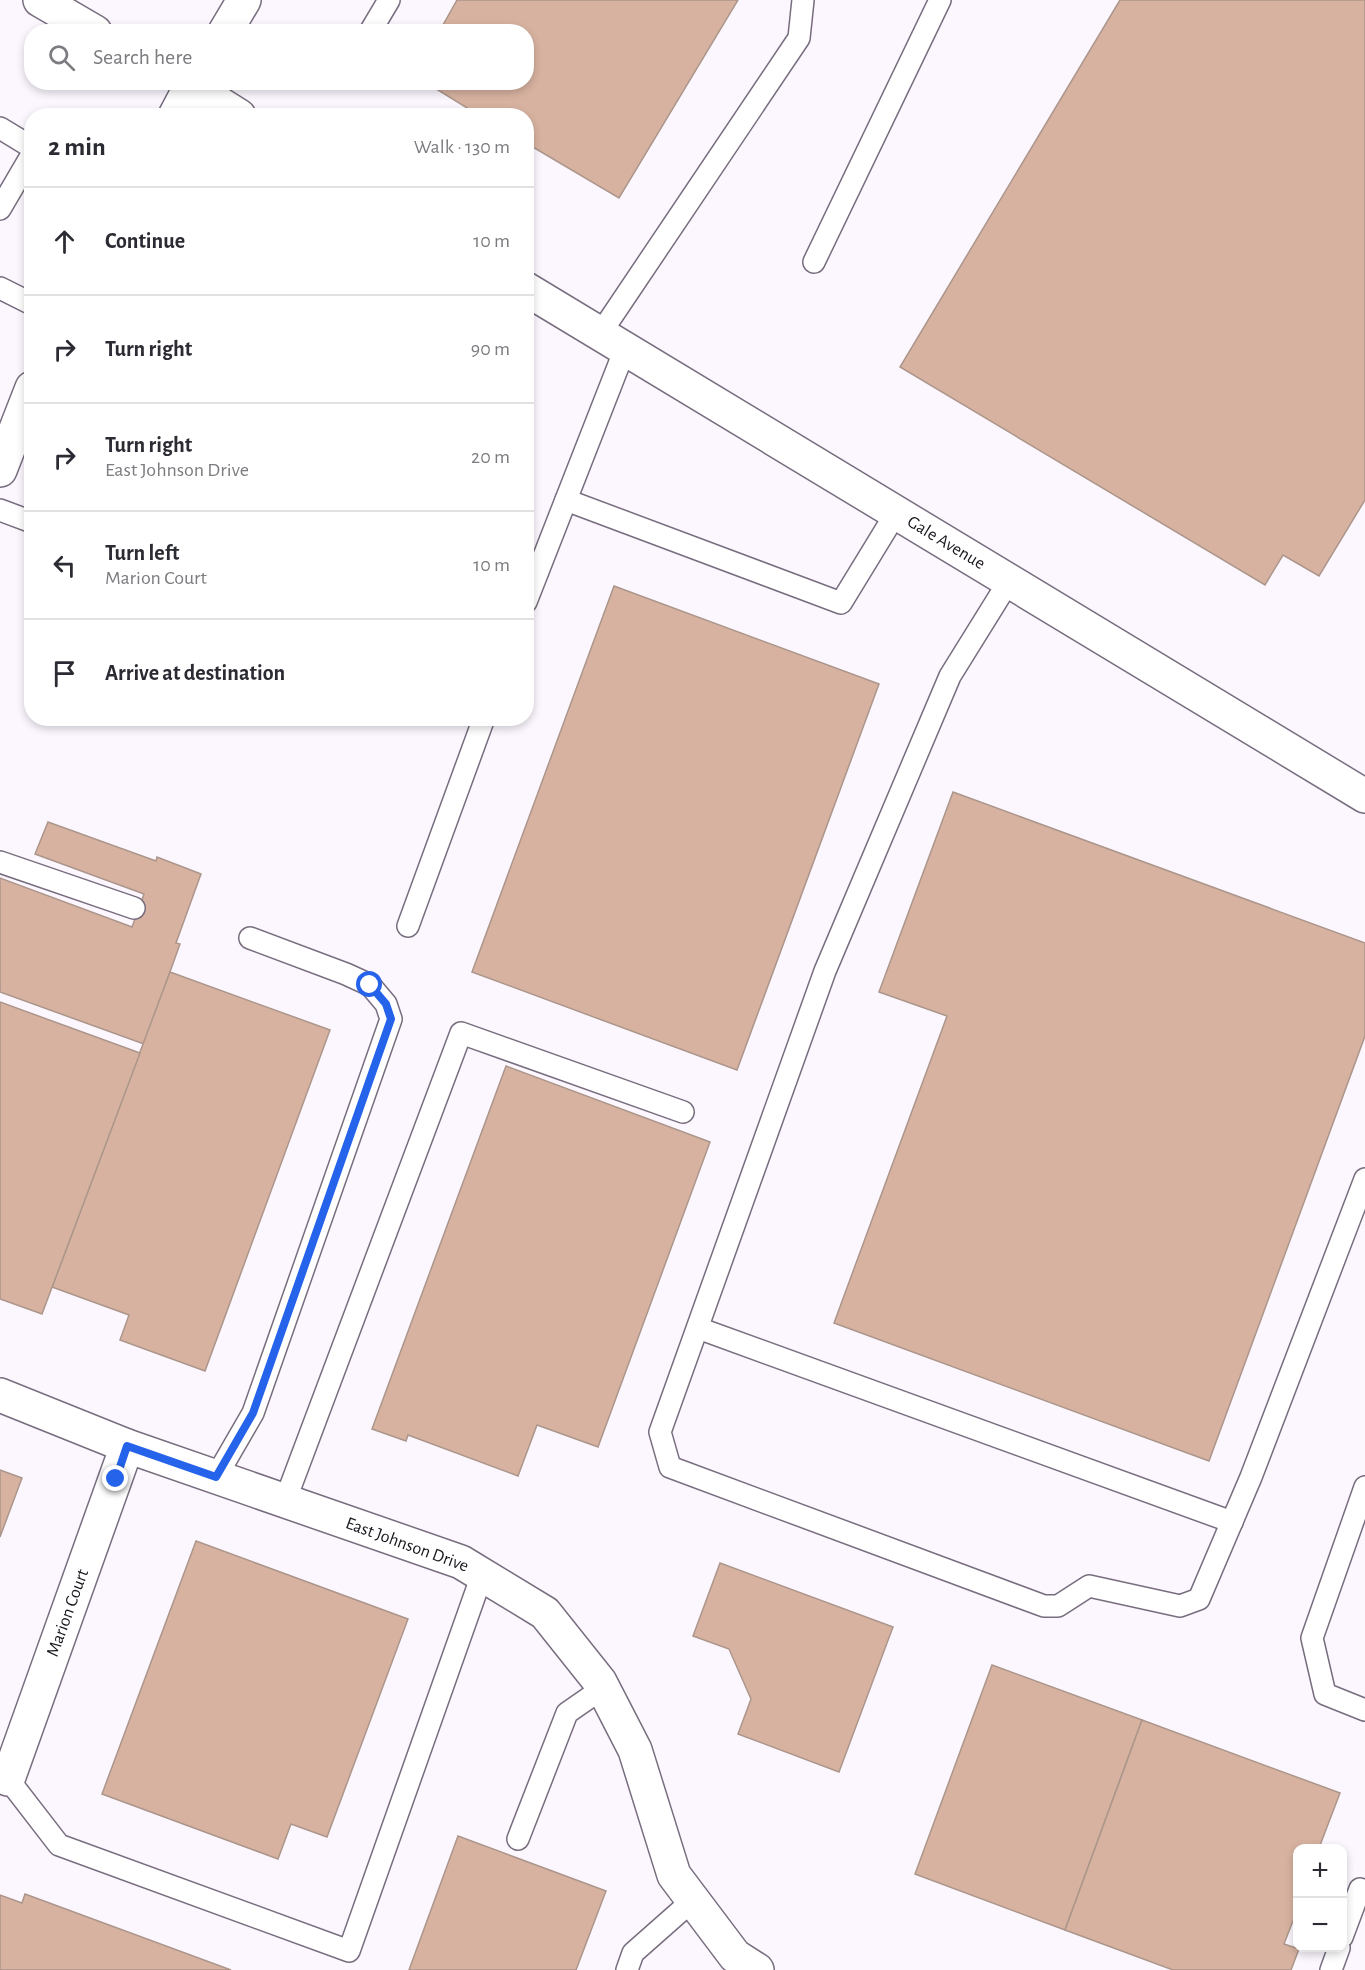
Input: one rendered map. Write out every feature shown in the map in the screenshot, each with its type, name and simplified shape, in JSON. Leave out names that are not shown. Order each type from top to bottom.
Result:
[{"type":"street","points":[[40,0],[81,24]]},
{"type":"street","points":[[230,24],[244,0]]},
{"type":"street","points":[[178,108],[186,90]]},
{"type":"street","points":[[198,90],[226,108]]},
{"type":"street","name":"Gale Avenue","points":[[534,297],[612,341],[1365,796]]},
{"type":"street","points":[[2,460],[24,407]]},
{"type":"street","name":"East Johnson Drive","points":[[0,1395],[127,1446],[461,1562],[545,1613],[603,1688],[635,1750],[674,1875],[735,1956],[757,1970]]},
{"type":"street","name":"Marion Court","points":[[3,1780],[127,1446]]},
{"type":"lane","points":[[375,24],[389,0]]},
{"type":"lane","points":[[534,582],[566,500],[612,341],[799,38],[803,0]]},
{"type":"lane","points":[[814,262],[940,0]]},
{"type":"lane","points":[[0,128],[24,144]]},
{"type":"lane","points":[[0,209],[24,167]]},
{"type":"lane","points":[[0,288],[24,300]]},
{"type":"lane","points":[[566,500],[841,603],[897,513]]},
{"type":"lane","points":[[0,510],[24,519]]},
{"type":"lane","points":[[1009,580],[950,676],[825,971],[660,1432],[670,1467],[1044,1606],[1058,1606],[1089,1586],[1180,1606],[1199,1599],[1232,1522],[1365,1179]]},
{"type":"lane","points":[[408,926],[481,726]]},
{"type":"lane","points":[[0,862],[134,908]]},
{"type":"lane","points":[[216,1477],[253,1413],[391,1019],[386,1004],[370,985],[250,938]]},
{"type":"lane","points":[[285,1501],[461,1033],[683,1112]]},
{"type":"lane","points":[[698,1328],[1232,1522]]},
{"type":"lane","points":[[1365,1487],[1312,1638],[1325,1694],[1365,1710]]},
{"type":"lane","points":[[3,1780],[59,1845],[346,1961],[482,1575]]},
{"type":"lane","points":[[518,1839],[567,1713],[603,1688]]},
{"type":"lane","points":[[1347,1924],[1360,1889]]},
{"type":"lane","points":[[627,1970],[633,1953],[693,1900]]},
{"type":"lane","points":[[1331,1970],[1337,1952]]},
{"type":"building","points":[[457,0],[738,0],[619,198],[534,148],[534,108],[467,108],[438,90],[534,90],[534,24],[444,24]]},
{"type":"building","points":[[1120,0],[1365,0],[1365,500],[1319,576],[1283,555],[1265,585],[900,367]]},
{"type":"building","points":[[614,586],[879,684],[737,1070],[472,972]]},
{"type":"building","points":[[953,792],[1365,943],[1365,1036],[1209,1461],[834,1323],[947,1016],[879,992]]},
{"type":"building","points":[[48,822],[156,861],[157,857],[201,874],[176,943],[180,944],[144,1044],[0,992],[0,878],[132,927],[144,894],[35,854]]},
{"type":"building","points":[[170,972],[330,1030],[205,1371],[120,1340],[129,1315],[52,1287]]},
{"type":"building","points":[[0,1002],[140,1053],[42,1314],[0,1299]]},
{"type":"building","points":[[506,1066],[710,1142],[598,1447],[537,1425],[518,1476],[408,1435],[406,1441],[372,1429]]},
{"type":"building","points":[[0,1470],[22,1478],[0,1537]]},
{"type":"building","points":[[196,1541],[408,1619],[327,1837],[291,1824],[278,1859],[102,1794]]},
{"type":"building","points":[[720,1563],[893,1627],[839,1772],[738,1734],[751,1699],[729,1649],[693,1636]]},
{"type":"building","points":[[992,1665],[1142,1720],[1065,1930],[915,1874]]},
{"type":"building","points":[[1142,1720],[1340,1793],[1321,1844],[1293,1844],[1293,1921],[1284,1944],[1293,1947],[1293,1952],[1298,1952],[1291,1970],[1173,1970],[1065,1930]]},
{"type":"building","points":[[458,1836],[606,1891],[576,1970],[409,1970]]},
{"type":"building","points":[[25,1894],[231,1970],[0,1970],[0,1895],[22,1903]]},
{"type":"route","points":[[116,1479],[127,1446],[216,1477],[253,1413],[391,1019],[386,1004],[370,985]]}]
